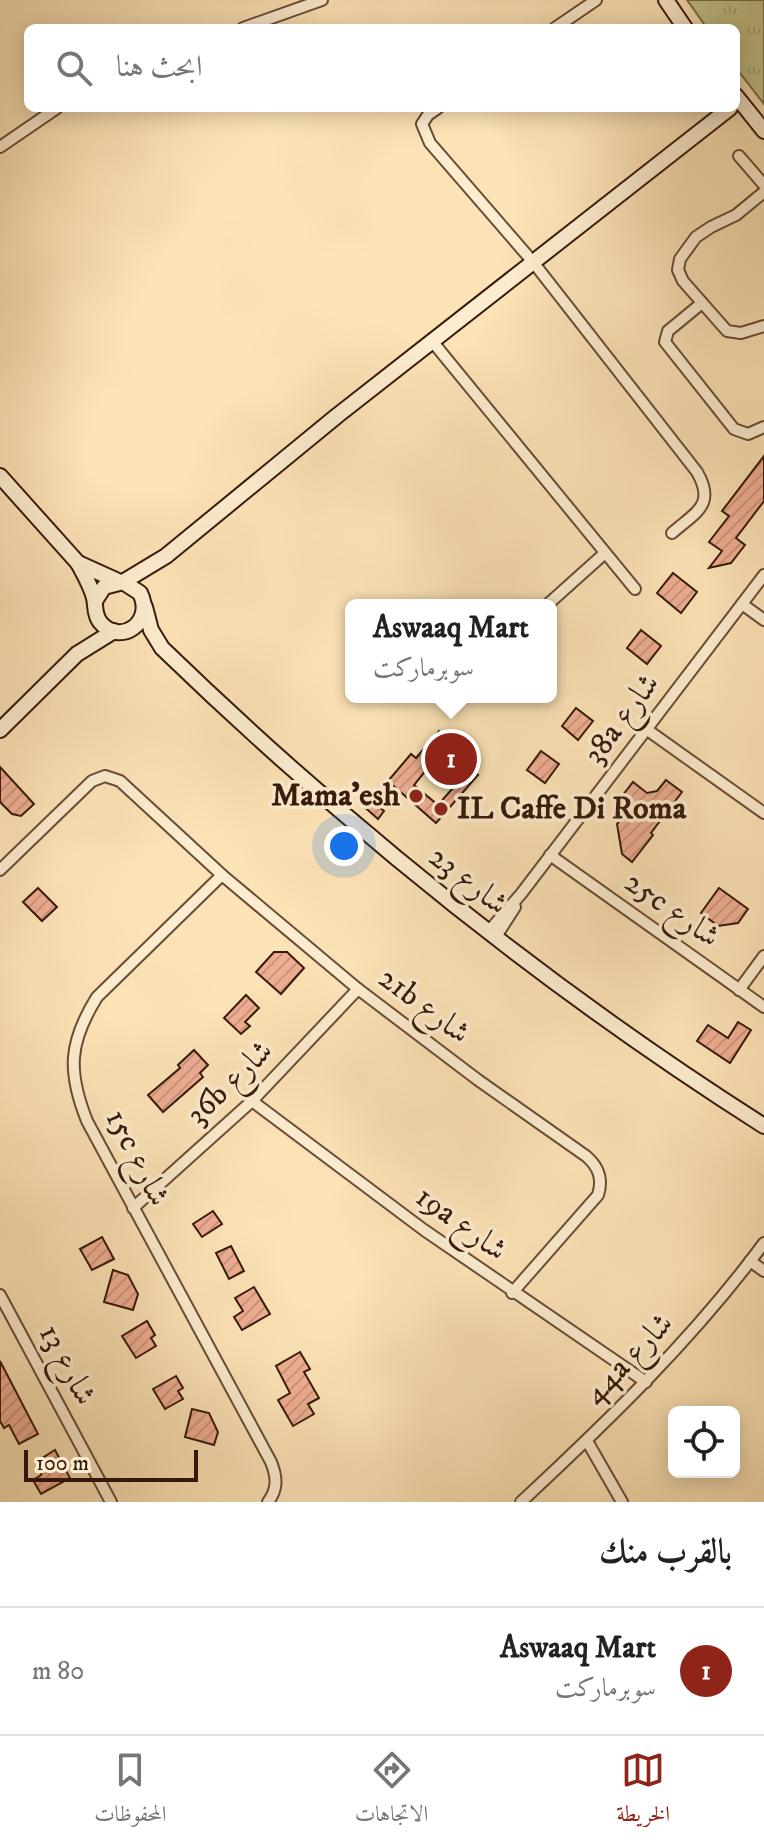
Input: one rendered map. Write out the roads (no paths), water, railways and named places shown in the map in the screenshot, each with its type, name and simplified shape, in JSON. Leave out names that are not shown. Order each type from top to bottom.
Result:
[{"type":"street","points":[[254,24],[322,0]]},
{"type":"street","points":[[561,24],[596,0]]},
{"type":"street","points":[[666,0],[682,24]]},
{"type":"street","points":[[740,107],[764,131]]},
{"type":"street","points":[[0,147],[51,112]]},
{"type":"street","points":[[432,112],[422,124],[430,143],[533,262],[706,487],[706,499],[700,509],[672,533]]},
{"type":"street","points":[[77,654],[104,587],[121,582],[166,556],[722,112]]},
{"type":"street","points":[[739,156],[764,185]]},
{"type":"street","points":[[764,192],[736,215],[703,232],[680,259],[680,276],[731,333],[750,332],[764,326]]},
{"type":"street","points":[[702,303],[668,331],[665,342],[734,429],[748,434],[764,427]]},
{"type":"street","points":[[432,341],[635,589]]},
{"type":"street","points":[[2,483],[78,563],[103,626],[121,631]]},
{"type":"street","points":[[554,599],[605,553]]},
{"type":"street","points":[[0,730],[77,654],[140,622],[144,603],[166,556]]},
{"type":"street","points":[[78,563],[135,588],[144,603]]},
{"type":"street","name":"38a شارع","points":[[491,935],[764,575]]},
{"type":"street","name":"شارع 23","points":[[144,603],[151,630],[162,648],[325,799],[491,935],[649,1050],[764,1126]]},
{"type":"street","points":[[742,604],[764,620]]},
{"type":"street","name":"شارع 23","points":[[121,631],[162,648]]},
{"type":"street","points":[[646,729],[764,813]]},
{"type":"street","name":"21b شارع","points":[[0,870],[87,785],[105,776],[126,786],[222,875],[358,989],[478,1080],[586,1156],[598,1169],[600,1187],[593,1202],[512,1293]]},
{"type":"street","name":"25c شارع","points":[[550,855],[764,1007]]},
{"type":"street","name":"15c شارع","points":[[222,875],[97,997],[76,1039],[72,1059],[78,1100],[271,1462],[276,1482],[275,1492],[268,1502]]},
{"type":"street","points":[[739,990],[764,956]]},
{"type":"street","name":"36b شارع","points":[[133,1208],[252,1101],[358,989]]},
{"type":"street","name":"19a شارع","points":[[252,1101],[337,1167],[512,1293],[646,1382]]},
{"type":"street","name":"44a شارع","points":[[521,1502],[646,1382],[764,1243]]},
{"type":"street","points":[[750,1261],[764,1271]]},
{"type":"street","name":"شارع 13","points":[[0,1295],[111,1502]]},
{"type":"street","points":[[587,1441],[622,1502]]},
{"type":"place","name":"Aswaaq Mart","points":[[451,759]]},
{"type":"place","name":"Mama'esh","points":[[416,796]]},
{"type":"place","name":"IL Caffe Di Roma","points":[[441,809]]}]
